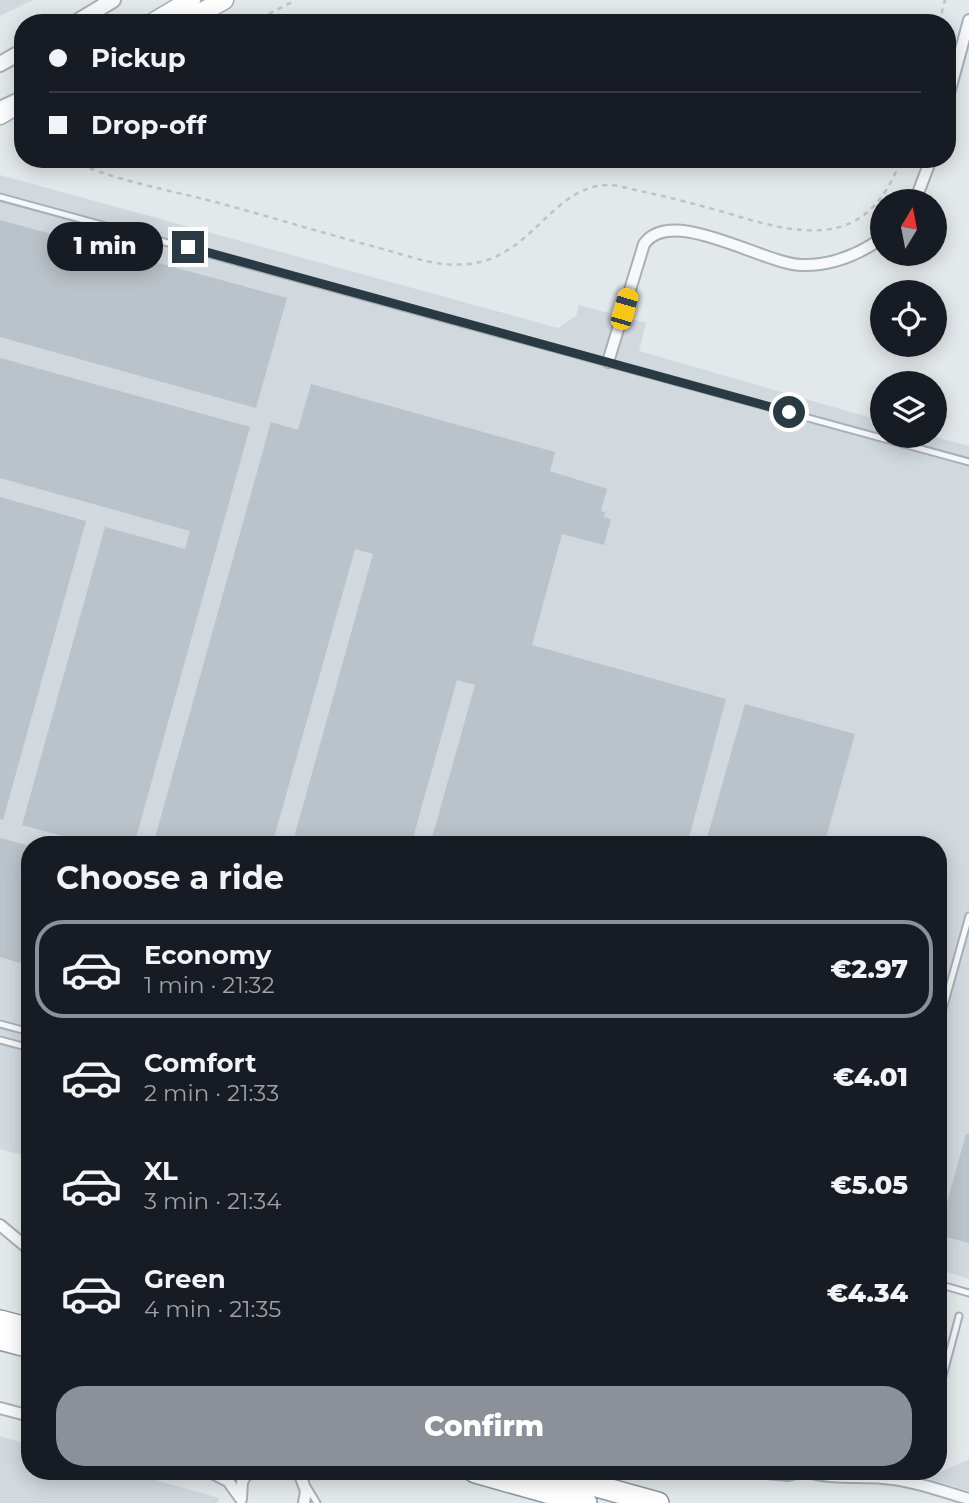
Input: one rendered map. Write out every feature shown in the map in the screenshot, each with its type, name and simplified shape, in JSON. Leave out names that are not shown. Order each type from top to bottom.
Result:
[{"type":"highway","points":[[0,1321],[21,1327]]},
{"type":"highway","points":[[0,1339],[21,1345]]},
{"type":"highway","points":[[504,1480],[586,1503]]},
{"type":"highway","points":[[574,1480],[658,1503]]},
{"type":"main road","points":[[167,14],[191,0]]},
{"type":"main road","points":[[198,14],[224,0]]},
{"type":"street","points":[[90,14],[113,0]]},
{"type":"street","points":[[956,68],[969,20]]},
{"type":"street","points":[[920,189],[928,168]]},
{"type":"street","points":[[608,362],[644,244],[650,235],[659,231],[687,230],[771,258],[803,265],[836,261],[870,246]]},
{"type":"street","points":[[0,1225],[21,1242]]},
{"type":"street","points":[[0,1408],[21,1414]]},
{"type":"street","points":[[226,1480],[242,1501]]},
{"type":"street","points":[[242,1501],[243,1480]]},
{"type":"street","points":[[302,1480],[303,1503]]},
{"type":"street","points":[[898,1480],[969,1499]]},
{"type":"lane","points":[[0,197],[969,462]]},
{"type":"lane","points":[[947,995],[969,916]]},
{"type":"lane","points":[[0,1024],[21,1030]]},
{"type":"lane","points":[[0,1040],[21,1046]]},
{"type":"lane","points":[[947,1287],[969,1293]]},
{"type":"lane","points":[[947,1359],[958,1316]]},
{"type":"lane","points":[[304,1480],[317,1503]]},
{"type":"path","points":[[269,14],[296,0]]},
{"type":"path","points":[[96,168],[317,232],[425,260],[453,264],[477,263],[505,253],[526,239],[565,200],[579,191],[601,186],[622,187],[688,202],[794,231],[830,231],[862,217],[876,205],[886,193],[897,168]]},
{"type":"shaded area","points":[[0,0],[33,0],[0,16]]},
{"type":"shaded area","points":[[0,175],[558,328],[576,316],[579,305],[646,323],[639,351],[870,418],[870,448],[947,448],[947,440],[969,446],[969,1279],[947,1272],[947,836],[21,836],[21,1155],[0,1149]]},
{"type":"shaded area","points":[[0,1436],[21,1442],[21,1480],[155,1480],[219,1498],[218,1503],[0,1503]]},
{"type":"shaded area","points":[[968,1460],[969,1491],[933,1480],[947,1480],[947,1469]]},
{"type":"building","points":[[0,220],[287,298],[256,408],[0,337]]},
{"type":"building","points":[[0,358],[250,427],[136,836],[63,836],[22,825],[105,527],[185,549],[190,531],[0,478]]},
{"type":"building","points":[[311,384],[555,452],[550,471],[607,489],[601,511],[605,512],[604,517],[611,519],[604,545],[562,534],[532,645],[726,699],[689,836],[433,836],[475,685],[457,680],[414,836],[295,836],[373,554],[355,549],[275,836],[156,836],[271,422],[298,430]]},
{"type":"building","points":[[0,497],[86,521],[3,820],[0,819]]},
{"type":"building","points":[[745,704],[855,734],[827,836],[708,836]]},
{"type":"building","points":[[0,838],[21,844],[21,963],[0,957]]},
{"type":"building","points":[[966,1134],[969,1134],[969,1243],[947,1237],[947,1203]]},
{"type":"route","points":[[188,247],[789,412]]}]
